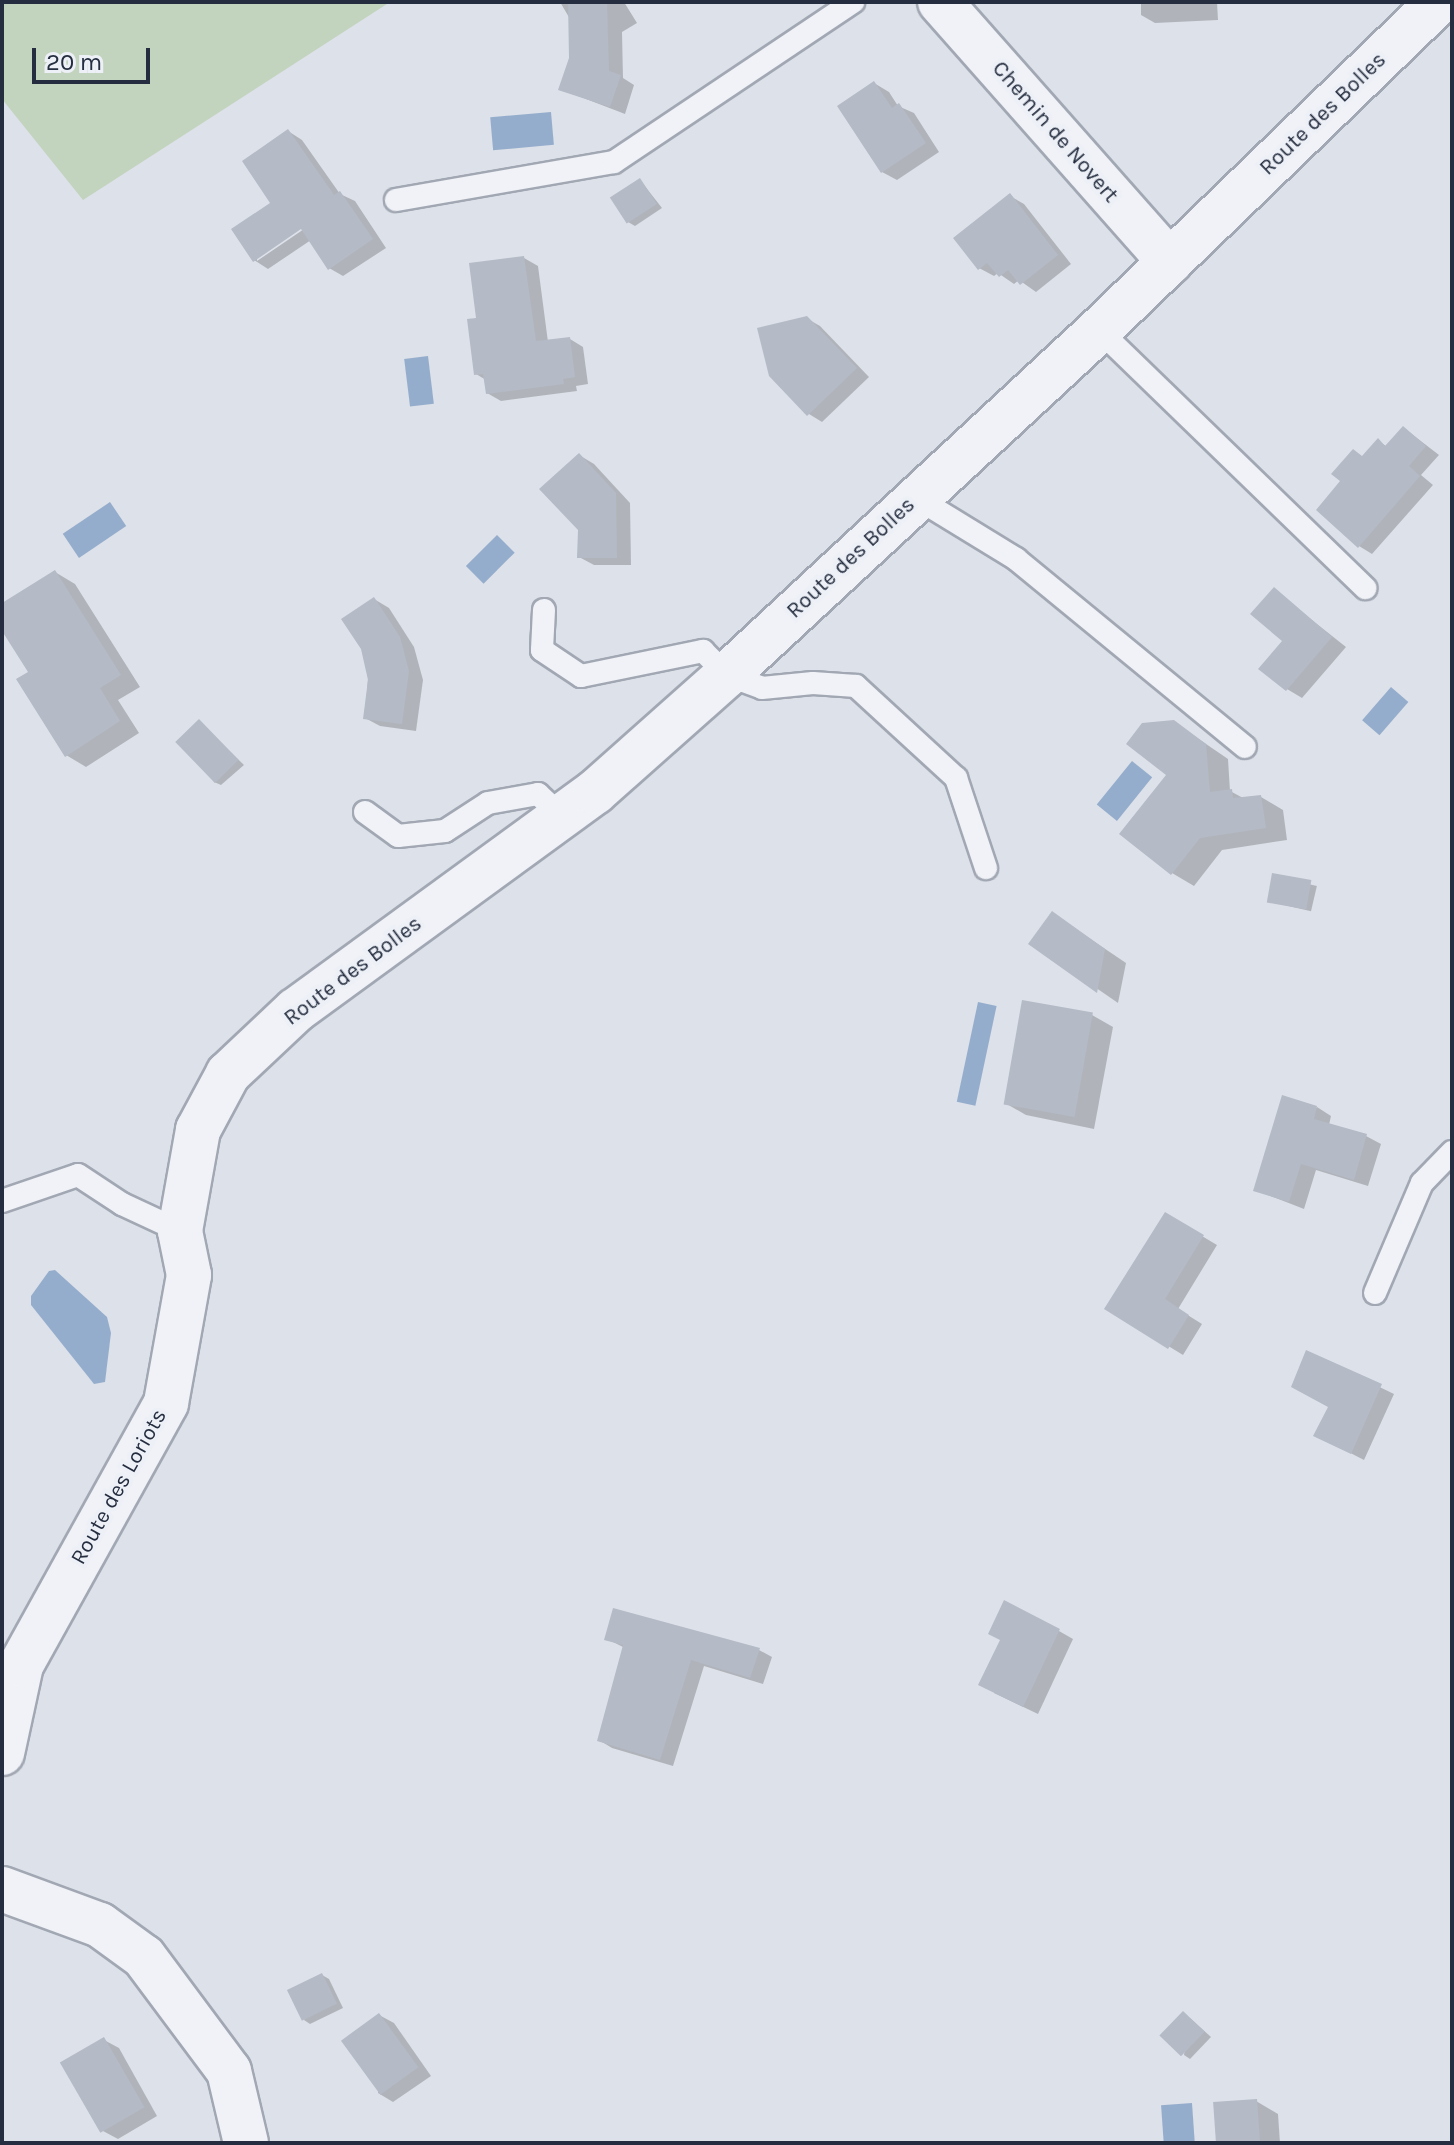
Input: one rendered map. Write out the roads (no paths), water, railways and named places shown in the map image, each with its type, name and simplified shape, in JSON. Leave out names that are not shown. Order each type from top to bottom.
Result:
[{"type":"street","name":"Chemin de Novert","points":[[940,2],[1170,262]]},
{"type":"street","name":"Route des Bolles","points":[[228,1074],[296,1010],[562,816],[727,675],[915,497],[1099,330],[1439,2]]},
{"type":"street","name":"Route des Loriots","points":[[2,1753],[21,1665],[166,1403],[189,1275],[180,1231],[198,1130],[228,1074]]},
{"type":"street","points":[[2,1889],[100,1925],[144,1957],[229,2071],[246,2143]]},
{"type":"lane","points":[[396,200],[614,162],[853,2]]},
{"type":"lane","points":[[1099,330],[1365,588]]},
{"type":"lane","points":[[915,497],[1016,559],[1245,747]]},
{"type":"lane","points":[[544,610],[542,650],[581,676],[703,651],[727,675],[762,688],[813,683],[856,686],[956,778],[986,868]]},
{"type":"lane","points":[[365,812],[398,836],[445,831],[488,803],[538,794],[562,816]]},
{"type":"lane","points":[[1375,1293],[1422,1183],[1452,1152]]},
{"type":"lane","points":[[2,1201],[78,1175],[122,1204],[180,1231]]},
{"type":"water","points":[[551,112],[554,145],[493,150],[490,117]]},
{"type":"water","points":[[428,356],[434,404],[410,407],[404,359]]},
{"type":"water","points":[[110,502],[126,526],[79,558],[63,534]]},
{"type":"water","points":[[497,535],[515,553],[484,584],[466,566]]},
{"type":"water","points":[[1391,687],[1408,702],[1379,735],[1362,720]]},
{"type":"water","points":[[1132,761],[1152,777],[1117,821],[1097,805]]},
{"type":"water","points":[[978,1002],[997,1006],[975,1106],[957,1102]]},
{"type":"water","points":[[55,1270],[107,1317],[111,1333],[105,1382],[94,1384],[31,1305],[31,1296],[49,1271]]},
{"type":"water","points":[[1192,2103],[1195,2143],[1164,2143],[1161,2105]]}]
